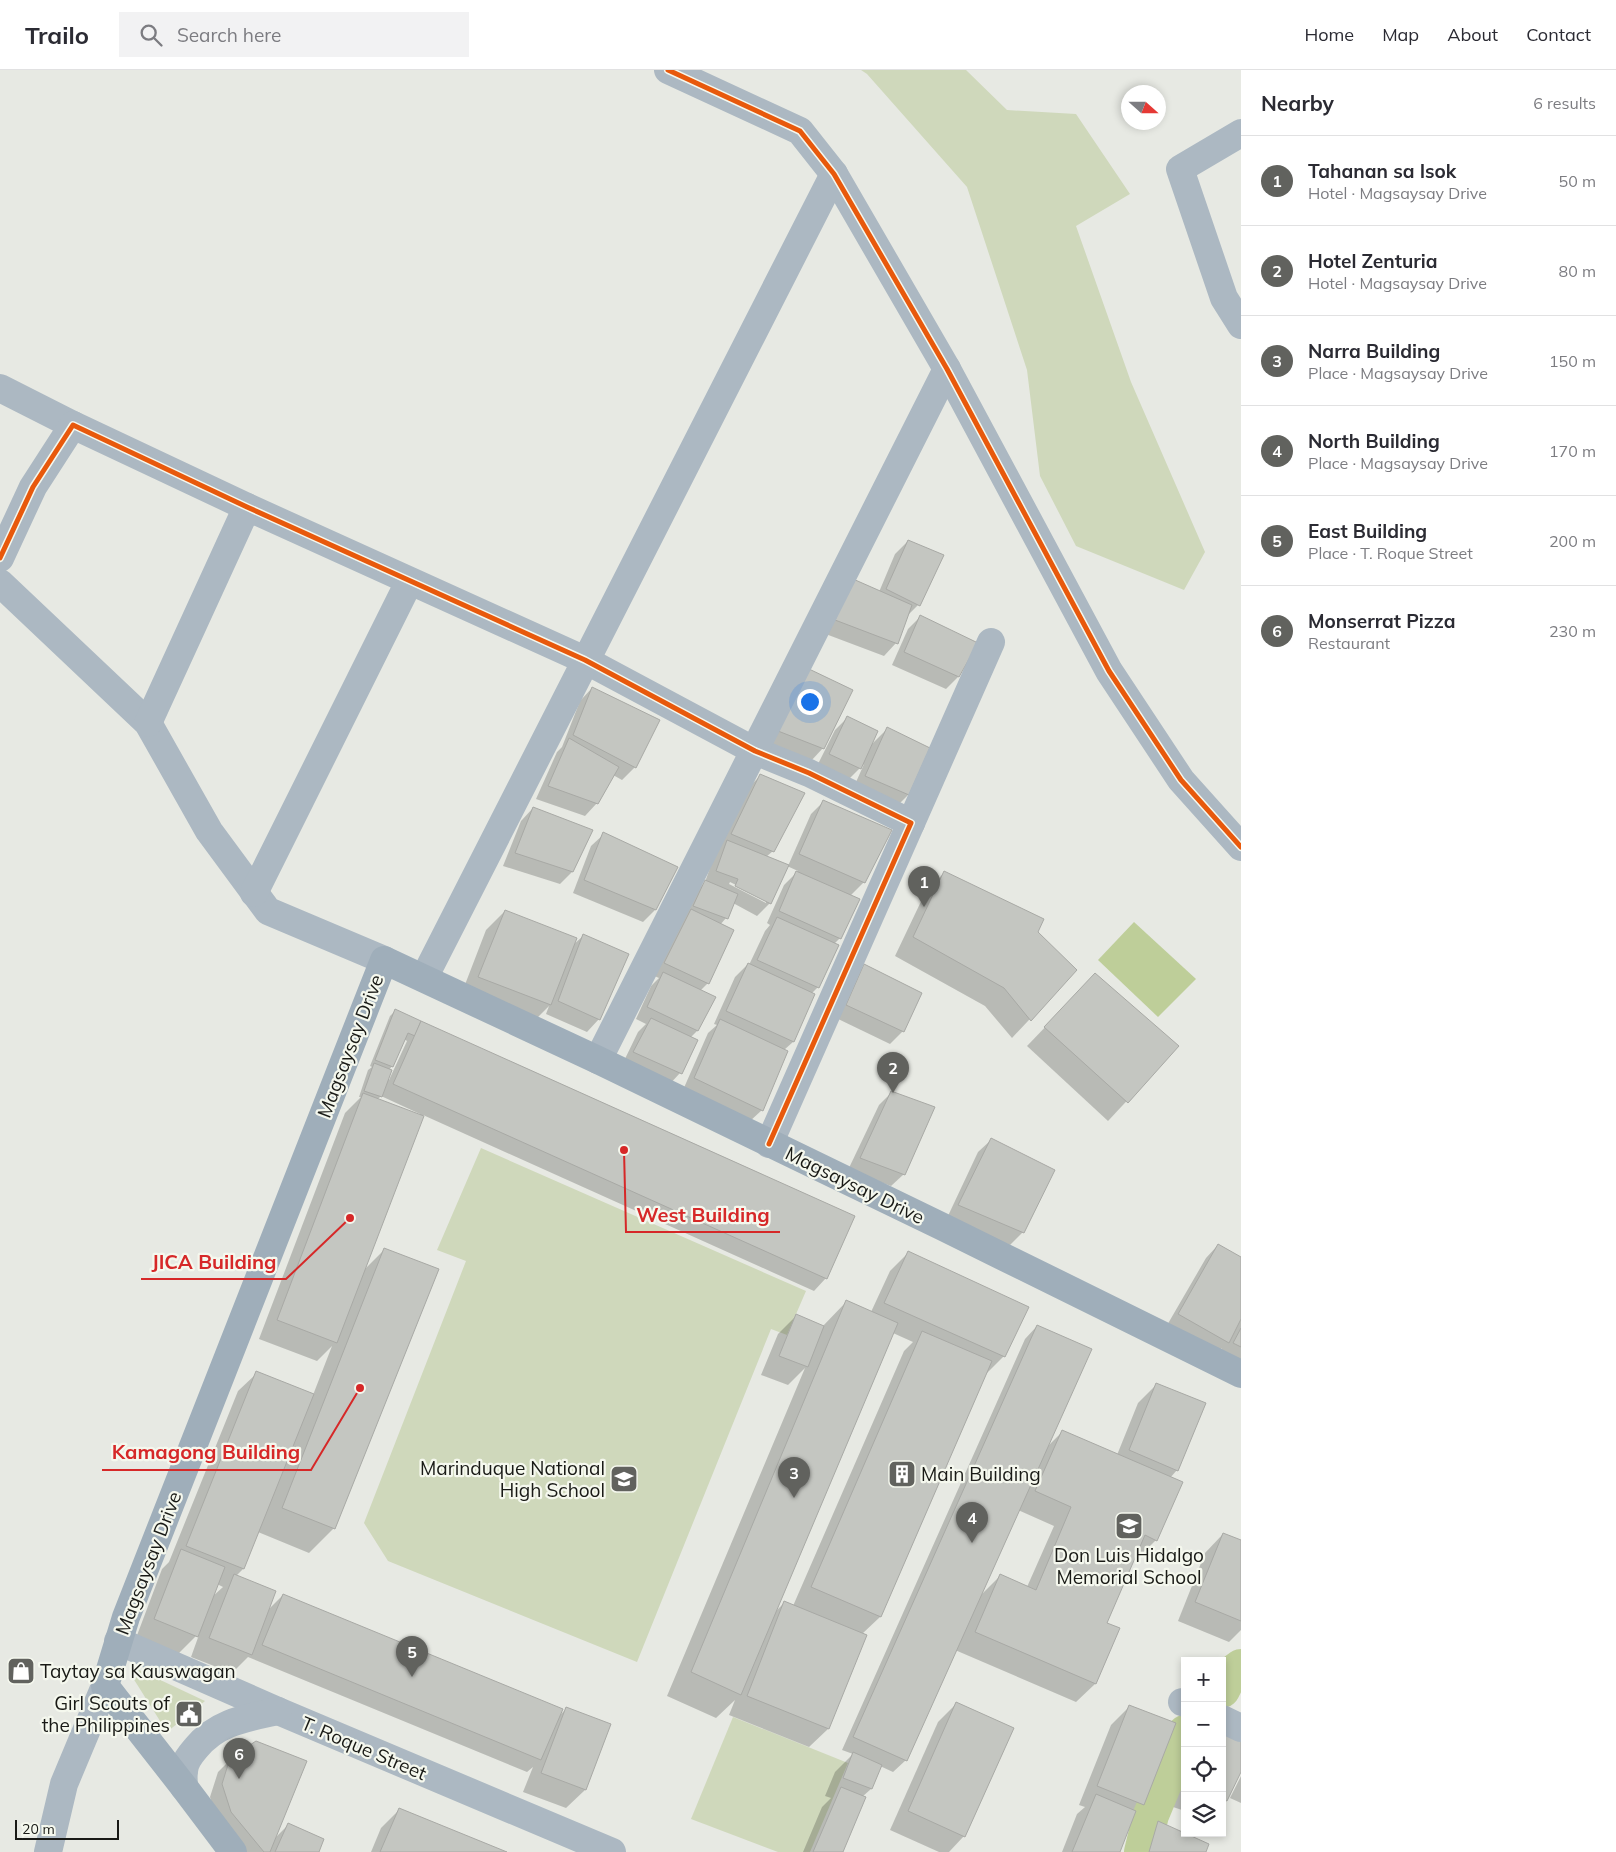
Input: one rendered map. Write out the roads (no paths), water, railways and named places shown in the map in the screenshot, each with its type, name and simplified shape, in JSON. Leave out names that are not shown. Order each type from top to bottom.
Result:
[{"type":"main road","name":"Magsaysay Drive","points":[[105,1686],[118,1641],[384,960],[598,1060],[1241,1374]]},
{"type":"main road","points":[[105,1686],[233,1852]]},
{"type":"street","points":[[668,70],[800,131],[834,174],[947,369],[1109,671],[1181,780],[1241,846]]},
{"type":"street","points":[[1241,133],[1180,169],[1233,293],[1241,325]]},
{"type":"street","points":[[424,978],[834,174]]},
{"type":"street","points":[[598,1060],[947,369]]},
{"type":"street","points":[[0,388],[73,425],[247,507],[409,582],[585,660],[755,751],[809,773],[911,822]]},
{"type":"street","points":[[0,558],[32,487],[73,425]]},
{"type":"street","points":[[148,723],[247,507]]},
{"type":"street","points":[[0,582],[148,723],[209,831],[268,911],[384,960]]},
{"type":"street","points":[[254,893],[409,582]]},
{"type":"street","points":[[769,1144],[991,642]]},
{"type":"street","name":"T. Roque Street","points":[[118,1641],[278,1711],[612,1852]]},
{"type":"street","points":[[48,1852],[64,1784],[105,1686]]},
{"type":"street","points":[[184,1787],[184,1771],[188,1758],[202,1741],[218,1728],[238,1719],[278,1711]]},
{"type":"waterway","points":[[1226,1682],[1229,1676],[1241,1667]]},
{"type":"waterway","points":[[1142,1852],[1151,1815],[1181,1743]]},
{"type":"place","name":"Tahanan sa Isok","points":[[924,907]]},
{"type":"place","name":"Hotel Zenturia","points":[[893,1093]]},
{"type":"place","name":"West Building","points":[[624,1150]]},
{"type":"place","name":"JICA Building","points":[[350,1218]]},
{"type":"place","name":"Kamagong Building","points":[[360,1388]]},
{"type":"place","name":"Main Building","points":[[902,1474]]},
{"type":"place","name":"Marinduque National High School","points":[[624,1479]]},
{"type":"place","name":"Narra Building","points":[[794,1498]]},
{"type":"place","name":"Don Luis Hidalgo Memorial School","points":[[1129,1526]]},
{"type":"place","name":"North Building","points":[[972,1543]]},
{"type":"place","name":"Taytay sa Kauswagan","points":[[21,1671]]},
{"type":"place","name":"East Building","points":[[412,1677]]},
{"type":"place","name":"Girl Scouts of the Philippines","points":[[189,1714]]},
{"type":"place","name":"Monserrat Pizza","points":[[239,1779]]}]
